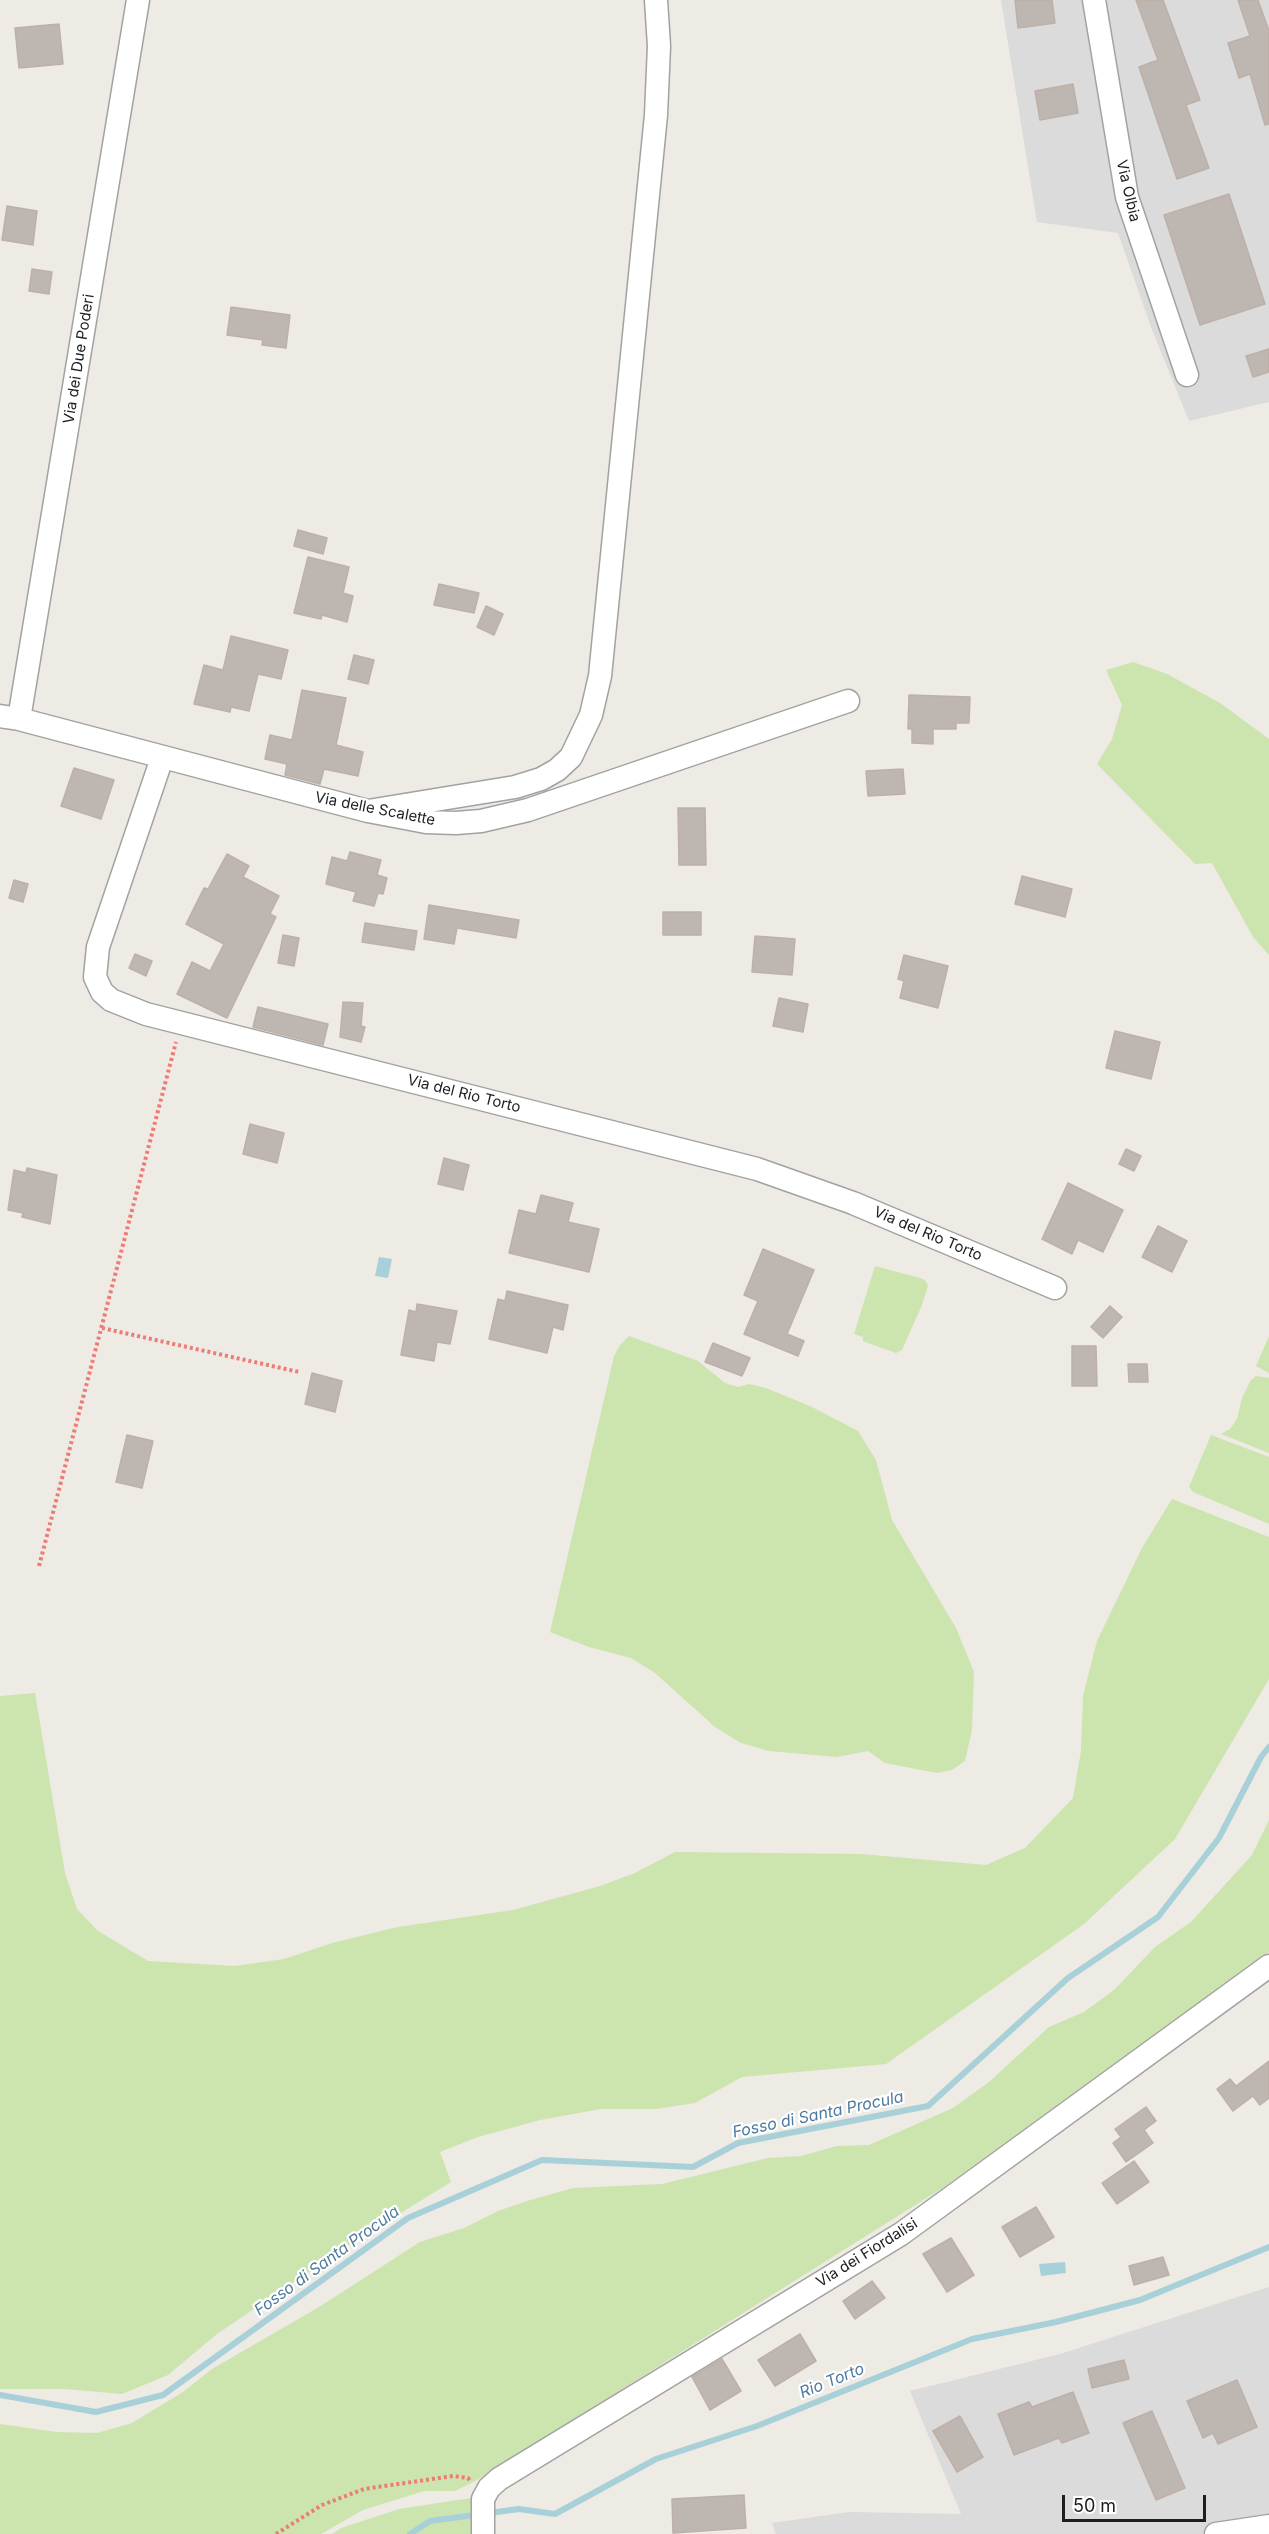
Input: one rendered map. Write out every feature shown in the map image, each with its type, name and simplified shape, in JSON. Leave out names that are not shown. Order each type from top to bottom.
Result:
[{"type":"street","name":"Via dei Due Poderi","points":[[10,717],[138,0]]},
{"type":"street","points":[[368,811],[515,787],[541,779],[557,770],[570,757],[591,715],[600,676],[655,127],[658,57],[656,0]]},
{"type":"street","name":"Via Olbia","points":[[1094,0],[1127,197],[1187,375]]},
{"type":"street","name":"Via delle Scalette","points":[[10,717],[368,811],[445,823],[481,821],[510,815],[848,701]]},
{"type":"street","name":"Via del Rio Torto","points":[[162,758],[100,937],[94,973],[99,987],[111,1000],[136,1011],[181,1023],[757,1169],[853,1203],[1055,1288]]},
{"type":"street","name":"Via dei Fiordalisi","points":[[483,2499],[489,2488],[499,2479],[929,2215],[1269,1966]]},
{"type":"street","points":[[483,2499],[483,2534]]},
{"type":"street","points":[[1216,2534],[1240,2533],[1269,2526]]},
{"type":"path","points":[[39,1566],[181,1023]]},
{"type":"path","points":[[102,1328],[299,1372]]},
{"type":"path","points":[[276,2534],[322,2505],[364,2489],[410,2481],[453,2476],[468,2478],[483,2499]]},
{"type":"shaded area","points":[[1001,0],[1269,0],[1269,402],[1189,421],[1151,327],[1118,233],[1037,222]]},
{"type":"shaded area","points":[[1269,2287],[1269,2534],[776,2534],[772,2523],[849,2512],[961,2514],[910,2391],[1060,2354]]},
{"type":"green space","points":[[1133,662],[1167,674],[1220,703],[1269,739],[1269,955],[1253,937],[1212,863],[1195,864],[1097,764],[1112,739],[1122,705],[1106,670]]},
{"type":"green space","points":[[875,1266],[920,1278],[925,1280],[928,1286],[902,1350],[896,1353],[863,1341],[863,1337],[854,1334]]},
{"type":"green space","points":[[629,1336],[698,1361],[725,1383],[738,1387],[749,1384],[766,1388],[812,1407],[858,1431],[876,1460],[892,1520],[956,1628],[974,1672],[972,1730],[965,1761],[952,1770],[937,1773],[885,1763],[868,1751],[837,1757],[769,1751],[741,1743],[715,1727],[655,1673],[631,1658],[589,1647],[550,1632],[614,1356]]},
{"type":"green space","points":[[1269,1336],[1269,1373],[1256,1366]]},
{"type":"green space","points":[[1256,1376],[1269,1378],[1269,1453],[1221,1434],[1230,1429],[1237,1419],[1242,1398],[1251,1380]]},
{"type":"green space","points":[[1211,1435],[1269,1457],[1269,1524],[1193,1492],[1189,1487]]},
{"type":"green space","points":[[1172,1499],[1269,1537],[1269,1679],[1175,1839],[1084,1924],[886,2064],[742,2077],[695,2103],[656,2109],[601,2109],[540,2120],[478,2137],[440,2152],[451,2182],[344,2248],[217,2334],[168,2375],[122,2394],[65,2389],[0,2389],[0,1696],[35,1693],[65,1873],[77,1909],[98,1931],[148,1961],[235,1966],[284,1959],[332,1943],[398,1927],[513,1910],[600,1886],[635,1873],[675,1852],[861,1854],[986,1865],[1025,1848],[1073,1798],[1081,1751],[1083,1696],[1097,1641],[1142,1548]]},
{"type":"green space","points":[[1269,1820],[1269,1952],[944,2187],[479,2479],[455,2491],[424,2491],[363,2510],[321,2534],[0,2534],[0,2424],[56,2432],[97,2433],[132,2423],[183,2392],[212,2369],[319,2307],[420,2242],[464,2228],[498,2211],[527,2201],[573,2188],[662,2184],[768,2158],[801,2156],[837,2146],[869,2145],[953,2108],[989,2082],[1049,2027],[1084,2012],[1114,1990],[1155,1947],[1191,1922],[1252,1855]]},
{"type":"green space","points":[[471,2498],[472,2534],[332,2534],[341,2528],[399,2509]]},
{"type":"water","points":[[379,1257],[392,1259],[388,1278],[375,1276]]},
{"type":"water","points":[[1065,2262],[1066,2273],[1041,2276],[1039,2264]]},
{"type":"building","points":[[1015,0],[1052,0],[1055,23],[1018,28]]},
{"type":"building","points":[[1136,0],[1163,0],[1200,100],[1186,105],[1209,168],[1177,179],[1139,67],[1158,60]]},
{"type":"building","points":[[1238,0],[1258,0],[1269,31],[1269,124],[1265,125],[1250,74],[1239,78],[1228,43],[1250,36]]},
{"type":"building","points":[[59,24],[63,64],[19,68],[15,28]]},
{"type":"building","points":[[1073,84],[1078,113],[1040,120],[1035,91]]},
{"type":"building","points":[[1229,194],[1265,304],[1200,325],[1164,215]]},
{"type":"building","points":[[7,206],[37,211],[33,245],[2,240]]},
{"type":"building","points":[[32,269],[52,272],[49,294],[29,291]]},
{"type":"building","points":[[231,307],[290,315],[286,348],[262,345],[263,340],[227,335]]},
{"type":"building","points":[[1269,349],[1269,372],[1253,377],[1246,356]]},
{"type":"building","points":[[298,530],[327,538],[323,554],[294,546]]},
{"type":"building","points":[[308,557],[349,567],[343,593],[353,596],[347,622],[322,615],[321,619],[294,613]]},
{"type":"building","points":[[439,584],[479,593],[474,613],[434,605]]},
{"type":"building","points":[[486,606],[503,614],[494,635],[477,627]]},
{"type":"building","points":[[231,636],[288,650],[281,679],[258,674],[249,711],[231,707],[230,712],[194,704],[204,665],[223,670]]},
{"type":"building","points":[[354,655],[374,660],[368,684],[348,679]]},
{"type":"building","points":[[302,690],[346,698],[336,745],[363,752],[358,776],[324,769],[320,784],[285,775],[287,764],[265,759],[270,735],[292,740]]},
{"type":"building","points":[[909,695],[970,697],[969,723],[956,723],[956,729],[933,729],[933,744],[912,743],[912,729],[908,729]]},
{"type":"building","points":[[74,768],[114,780],[101,819],[61,806]]},
{"type":"building","points":[[903,769],[905,794],[868,796],[866,771]]},
{"type":"building","points":[[678,808],[705,808],[706,865],[679,865]]},
{"type":"building","points":[[350,852],[381,860],[377,875],[387,878],[383,894],[378,893],[374,906],[353,901],[356,892],[326,884],[332,857],[347,861]]},
{"type":"building","points":[[227,854],[249,866],[243,877],[279,896],[270,914],[276,917],[227,1018],[177,994],[192,962],[210,971],[224,944],[186,924],[204,888],[208,889]]},
{"type":"building","points":[[1022,876],[1072,889],[1065,917],[1015,904]]},
{"type":"building","points":[[14,880],[28,884],[23,902],[9,898]]},
{"type":"building","points":[[429,905],[519,920],[516,938],[457,928],[454,944],[424,939]]},
{"type":"building","points":[[663,912],[701,912],[701,935],[663,935]]},
{"type":"building","points":[[365,923],[417,931],[414,950],[362,942]]},
{"type":"building","points":[[283,935],[299,938],[294,966],[278,963]]},
{"type":"building","points":[[755,936],[795,939],[792,975],[752,972]]},
{"type":"building","points":[[135,954],[152,961],[146,976],[129,968]]},
{"type":"building","points":[[904,955],[948,966],[938,1008],[900,998],[904,981],[898,979]]},
{"type":"building","points":[[779,998],[808,1004],[803,1032],[773,1026]]},
{"type":"building","points":[[343,1002],[363,1003],[361,1026],[365,1027],[361,1042],[340,1037]]},
{"type":"building","points":[[258,1007],[328,1024],[323,1045],[253,1027]]},
{"type":"building","points":[[1115,1031],[1160,1042],[1151,1079],[1106,1068]]},
{"type":"building","points":[[250,1124],[284,1133],[277,1163],[243,1154]]},
{"type":"building","points":[[1126,1149],[1141,1156],[1134,1171],[1119,1164]]},
{"type":"building","points":[[444,1158],[469,1165],[463,1190],[438,1184]]},
{"type":"building","points":[[27,1168],[57,1175],[50,1224],[22,1217],[23,1213],[8,1210],[14,1170],[26,1173]]},
{"type":"building","points":[[1068,1183],[1123,1210],[1103,1252],[1078,1240],[1072,1254],[1042,1239]]},
{"type":"building","points":[[541,1195],[573,1203],[568,1222],[599,1229],[589,1272],[509,1253],[519,1210],[536,1214]]},
{"type":"building","points":[[1158,1226],[1187,1241],[1172,1272],[1142,1257]]},
{"type":"building","points":[[763,1249],[814,1270],[787,1334],[804,1341],[798,1356],[744,1334],[758,1301],[744,1295]]},
{"type":"building","points":[[507,1291],[568,1305],[563,1330],[553,1327],[547,1353],[489,1339],[498,1299],[505,1301]]},
{"type":"building","points":[[417,1304],[457,1311],[450,1344],[437,1342],[434,1361],[401,1355],[409,1310],[416,1312]]},
{"type":"building","points":[[1110,1306],[1122,1317],[1103,1338],[1091,1327]]},
{"type":"building","points":[[713,1343],[750,1358],[742,1376],[705,1362]]},
{"type":"building","points":[[1072,1346],[1096,1346],[1097,1386],[1072,1386]]},
{"type":"building","points":[[1128,1364],[1147,1364],[1148,1382],[1129,1382]]},
{"type":"building","points":[[312,1373],[342,1381],[335,1412],[305,1404]]},
{"type":"building","points":[[127,1435],[153,1441],[142,1488],[116,1482]]},
{"type":"building","points":[[1269,2061],[1269,2098],[1260,2105],[1253,2096],[1233,2111],[1217,2089],[1230,2079],[1236,2086]]},
{"type":"building","points":[[1146,2107],[1156,2121],[1144,2130],[1153,2143],[1126,2162],[1113,2143],[1121,2137],[1115,2129]]},
{"type":"building","points":[[1134,2161],[1149,2182],[1117,2204],[1102,2183]]},
{"type":"building","points":[[1036,2207],[1054,2237],[1020,2257],[1002,2227]]},
{"type":"building","points":[[951,2238],[974,2275],[947,2292],[923,2254]]},
{"type":"building","points":[[1163,2257],[1169,2275],[1134,2285],[1129,2266]]},
{"type":"building","points":[[872,2281],[885,2298],[855,2319],[843,2301]]},
{"type":"building","points":[[800,2334],[816,2361],[775,2386],[758,2360]]},
{"type":"building","points":[[722,2359],[741,2391],[710,2410],[692,2377]]},
{"type":"building","points":[[1124,2360],[1129,2379],[1092,2388],[1088,2369]]},
{"type":"building","points":[[1237,2380],[1257,2427],[1218,2444],[1213,2433],[1203,2438],[1187,2401]]},
{"type":"building","points":[[1073,2392],[1089,2433],[1062,2443],[1059,2438],[1014,2455],[998,2414],[1029,2402],[1032,2407]]},
{"type":"building","points":[[1152,2411],[1185,2488],[1156,2500],[1123,2423]]},
{"type":"building","points":[[960,2416],[983,2457],[957,2472],[933,2431]]},
{"type":"building","points":[[744,2495],[746,2528],[673,2533],[672,2499]]},
{"type":"waterway","name":"Fosso di Santa Procula","points":[[0,2395],[96,2412],[163,2395],[408,2218],[542,2160],[693,2167],[738,2143],[928,2106],[1068,1978],[1158,1917],[1219,1838],[1261,1757],[1269,1747]]},
{"type":"waterway","name":"Rio Torto","points":[[410,2534],[430,2521],[519,2509],[555,2514],[656,2459],[757,2426],[972,2339],[1056,2322],[1140,2300],[1269,2247]]}]
